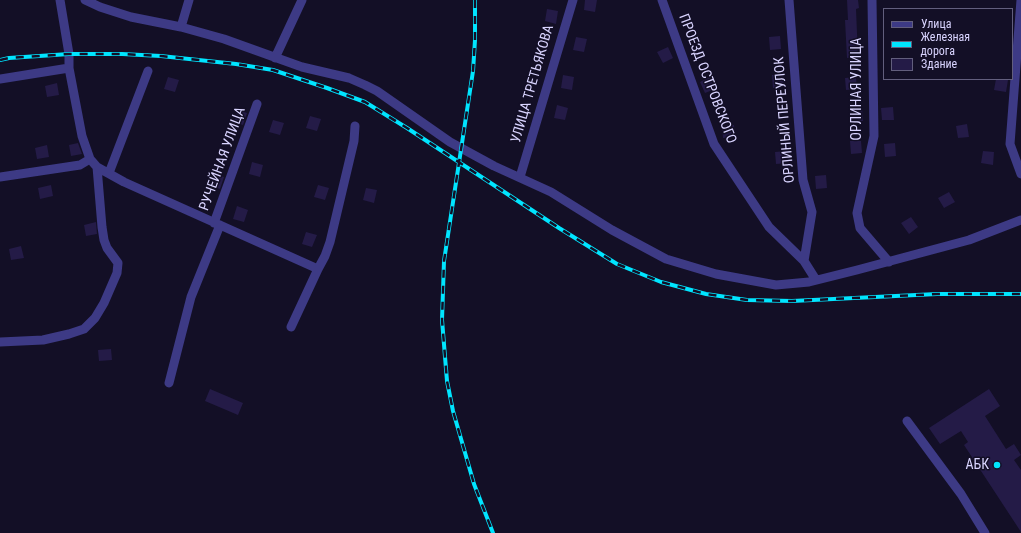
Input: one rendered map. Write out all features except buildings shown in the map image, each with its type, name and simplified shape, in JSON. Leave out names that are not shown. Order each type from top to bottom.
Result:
[{"type":"street","points":[[60,0],[69,54],[69,68],[82,136],[90,160],[97,167],[124,182],[318,270]]},
{"type":"street","points":[[85,0],[100,7],[131,17],[181,27],[224,39],[302,67],[349,78],[378,91],[450,142],[494,166],[551,192],[612,230],[666,260],[716,274],[776,285],[816,280],[969,240],[1021,220]]},
{"type":"street","points":[[181,27],[189,0]]},
{"type":"street","points":[[275,58],[302,0]]},
{"type":"street","name":"УЛИЦА ТРЕТЬЯКОВА","points":[[520,177],[573,0]]},
{"type":"street","name":"ПРОЕЗД ОСТРОВСКОГО","points":[[662,0],[714,144],[769,227],[804,261],[816,280]]},
{"type":"street","name":"ОРЛИНЫЙ ПЕРЕУЛОК","points":[[789,0],[803,180],[812,212],[804,261]]},
{"type":"street","name":"ОРЛИНАЯ УЛИЦА","points":[[872,0],[874,136],[857,212],[860,228],[889,262]]},
{"type":"street","points":[[1021,0],[1010,144],[1021,174]]},
{"type":"street","points":[[0,79],[69,68]]},
{"type":"street","points":[[108,173],[148,71]]},
{"type":"street","name":"РУЧЕЙНАЯ УЛИЦА","points":[[169,383],[191,297],[257,104]]},
{"type":"street","points":[[292,327],[330,242],[354,141],[355,126]]},
{"type":"street","points":[[0,177],[80,165],[90,160]]},
{"type":"street","points":[[0,342],[43,340],[84,329],[94,318],[104,303],[117,273],[118,263],[104,240],[97,167]]},
{"type":"street","points":[[906,421],[961,494],[985,533]]},
{"type":"railway","points":[[475,0],[473,71],[444,261],[442,320],[447,381],[453,411],[474,484],[493,533]]},
{"type":"railway","points":[[0,60],[9,58],[69,54],[122,54],[161,56],[236,64],[273,70],[365,102],[617,264],[661,282],[706,294],[747,300],[792,301],[937,294],[1021,294]]},
{"type":"place","name":"АБК","points":[[997,465]]}]
